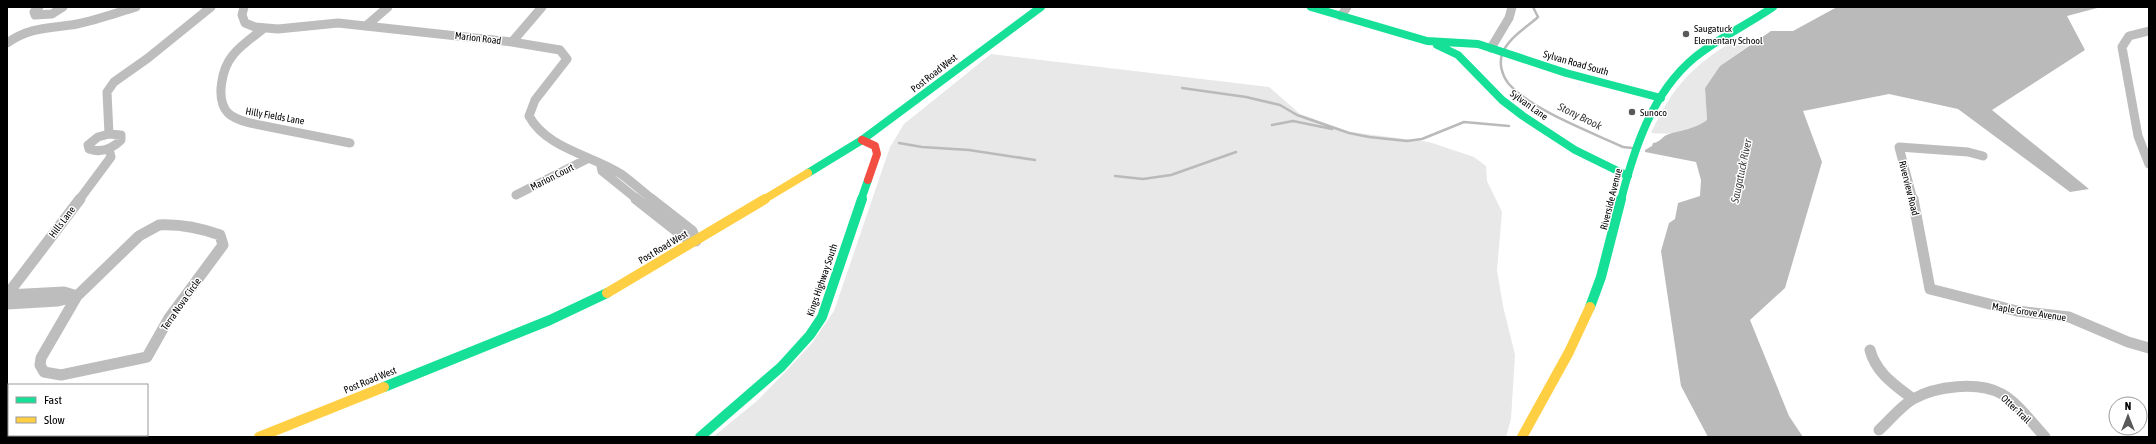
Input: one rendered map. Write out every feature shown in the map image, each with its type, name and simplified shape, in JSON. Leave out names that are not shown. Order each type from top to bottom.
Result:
[{"type":"main road","name":"Post Road West","points":[[259,437],[556,317],[606,293],[696,241],[862,140],[1041,7]]},
{"type":"main road","name":"Sylvan Road South","points":[[1311,7],[1427,42],[1471,43],[1491,48],[1566,73],[1661,98]]},
{"type":"main road","name":"Riverside Avenue","points":[[1522,437],[1572,347],[1593,300],[1609,251],[1635,149],[1646,124],[1661,98],[1673,79],[1692,61],[1773,7]]},
{"type":"main road","name":"Sylvan Lane","points":[[1427,42],[1458,55],[1502,100],[1517,112],[1575,150],[1628,176]]},
{"type":"main road","name":"Sylvan Road South","points":[[1458,55],[1456,49],[1460,45],[1491,48]]},
{"type":"main road","name":"Kings Highway South","points":[[700,437],[792,355],[813,333],[822,317],[876,157],[877,150],[875,146],[862,140]]},
{"type":"street","points":[[40,7],[34,12],[35,15],[52,14],[63,7]]},
{"type":"street","points":[[7,43],[24,32],[36,28],[54,24],[68,25],[136,7]]},
{"type":"street","points":[[109,149],[95,151],[88,147],[94,139],[109,134],[107,92],[114,82],[148,58],[211,7]]},
{"type":"street","name":"Marion Road","points":[[244,7],[242,15],[245,23],[263,29],[326,22],[512,42],[554,48],[565,54],[567,59],[535,100],[529,116],[534,125],[545,135],[601,166],[602,171],[683,236],[696,241]]},
{"type":"street","points":[[366,26],[388,7]]},
{"type":"street","points":[[512,42],[542,7]]},
{"type":"street","points":[[1341,16],[1347,7]]},
{"type":"street","points":[[1491,48],[1509,18],[1512,7]]},
{"type":"street","name":"Hilly Fields Lane","points":[[263,29],[234,53],[228,60],[222,72],[223,103],[230,115],[246,123],[333,137],[350,143]]},
{"type":"street","points":[[2149,31],[2128,36],[2122,43],[2122,50],[2138,136],[2149,164]]},
{"type":"street","name":"Hills Lane","points":[[7,295],[111,157],[111,151],[109,149],[118,143],[122,138],[118,134],[109,134]]},
{"type":"street","name":"Riverview Road","points":[[1930,289],[1924,251],[1908,177],[1899,147],[1968,152],[1983,156]]},
{"type":"street","name":"Marion Court","points":[[516,195],[587,159]]},
{"type":"street","name":"Terra Nova Circle","points":[[7,304],[58,301],[76,296],[139,236],[153,227],[166,224],[213,232],[220,235],[223,241],[221,250],[169,318],[147,357],[67,374],[49,374],[42,368],[41,358],[76,296]]},
{"type":"street","name":"Maple Grove Avenue","points":[[1930,289],[2011,310],[2069,317],[2128,342],[2149,348]]},
{"type":"street","points":[[7,295],[64,292],[76,296]]},
{"type":"street","points":[[1870,350],[1871,359],[1878,368],[1914,399]]},
{"type":"street","name":"Otter Trail","points":[[1879,430],[1914,399],[1954,386],[1965,385],[1982,387],[2002,394],[2010,400],[2045,437]]},
{"type":"shaded area","points":[[1737,38],[1751,44],[1720,66],[1705,88],[1707,120],[1701,124],[1680,132],[1666,134],[1651,133],[1659,116],[1676,89],[1696,68],[1721,48]]},
{"type":"shaded area","points":[[991,54],[1269,87],[1300,114],[1350,132],[1429,142],[1474,157],[1486,166],[1487,181],[1502,212],[1497,270],[1503,306],[1515,355],[1511,419],[1506,437],[713,437],[758,400],[788,369],[812,343],[834,311],[890,147],[904,124]]},
{"type":"water","name":"Saugatuck River","points":[[1837,7],[2101,7],[2067,16],[2085,50],[1992,110],[2089,189],[2070,192],[1958,109],[1889,94],[1803,111],[1822,162],[1785,288],[1750,320],[1789,416],[1803,437],[1708,437],[1681,386],[1661,251],[1669,223],[1675,219],[1678,203],[1700,196],[1701,180],[1696,162],[1645,152],[1645,150],[1652,146],[1653,143],[1667,135],[1693,127],[1707,120],[1705,88],[1720,66],[1771,31],[1793,31]]},
{"type":"waterway","name":"Stony Brook","points":[[1533,7],[1538,17],[1508,43],[1502,54],[1502,69],[1508,83],[1518,93],[1531,102],[1562,120],[1623,147],[1632,148]]},
{"type":"waterway","points":[[1182,88],[1246,97],[1280,105],[1297,115],[1349,133],[1369,137],[1407,141],[1422,139],[1464,122],[1509,126]]},
{"type":"waterway","points":[[1272,125],[1293,121],[1332,129]]},
{"type":"waterway","points":[[899,143],[922,147],[969,150],[1035,160]]},
{"type":"waterway","points":[[1115,176],[1143,179],[1171,175],[1236,152]]},
{"type":"traffic: fast","points":[[808,173],[862,140],[1041,7]]},
{"type":"traffic: fast","points":[[1311,7],[1427,41],[1478,44],[1566,73],[1661,98]]},
{"type":"traffic: fast","points":[[1590,307],[1601,277],[1635,151],[1647,121],[1663,93],[1683,68],[1704,50],[1773,7]]},
{"type":"traffic: fast","points":[[1437,45],[1458,55],[1502,100],[1523,116],[1575,150],[1628,176]]},
{"type":"traffic: fast","points":[[700,437],[766,382],[810,335],[822,317],[868,180]]},
{"type":"traffic: fast","points":[[384,387],[550,320],[607,293]]},
{"type":"traffic: slow","points":[[607,293],[808,173]]},
{"type":"traffic: slow","points":[[1522,437],[1569,352],[1590,307]]},
{"type":"traffic: slow","points":[[259,437],[384,387]]},
{"type":"traffic: jam","points":[[862,140],[875,146],[877,154],[868,180]]},
{"type":"place","name":"Saugatuck Elementary School","points":[[1686,34]]},
{"type":"place","name":"Sunoco","points":[[1632,112]]}]
